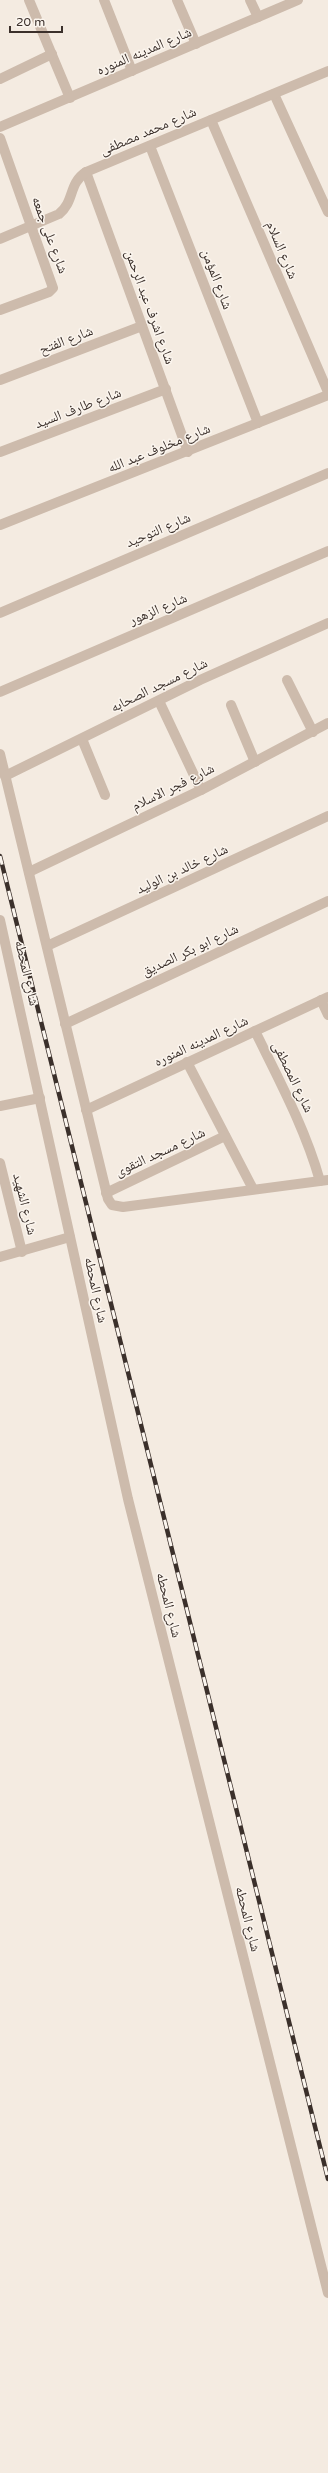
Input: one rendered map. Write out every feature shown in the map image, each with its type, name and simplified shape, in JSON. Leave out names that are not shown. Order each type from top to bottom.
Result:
[{"type":"street","points":[[29,0],[70,98]]},
{"type":"street","points":[[104,0],[132,71]]},
{"type":"street","points":[[177,0],[196,44]]},
{"type":"street","points":[[250,0],[258,17]]},
{"type":"street","name":"شارع المدينه المنوره","points":[[0,127],[298,0]]},
{"type":"street","points":[[0,79],[52,54]]},
{"type":"street","name":"شارع محمد مصطفى","points":[[0,238],[32,226],[59,214],[66,209],[74,183],[86,172],[328,71]]},
{"type":"street","points":[[274,94],[328,212]]},
{"type":"street","name":"شارع السلام","points":[[211,120],[328,393]]},
{"type":"street","name":"شارع على جمعه","points":[[0,138],[3,156],[32,226],[53,288],[49,292],[0,310]]},
{"type":"street","name":"شارع المؤمن","points":[[150,146],[258,423]]},
{"type":"street","name":"شارع اشرف عبد الرحمن","points":[[86,172],[188,452]]},
{"type":"street","name":"شارع الفتح","points":[[0,380],[142,326]]},
{"type":"street","name":"شارع طارف السيد","points":[[0,452],[166,389]]},
{"type":"street","name":"شارع مخلوف عبد الله","points":[[0,525],[188,452],[328,393]]},
{"type":"street","name":"شارع التوحيد","points":[[0,613],[328,473]]},
{"type":"street","name":"شارع الزهور","points":[[0,692],[328,551]]},
{"type":"street","name":"شارع مسجد الصحابه","points":[[5,776],[200,680],[328,623]]},
{"type":"street","points":[[287,680],[312,732]]},
{"type":"street","points":[[159,701],[201,790]]},
{"type":"street","points":[[231,705],[255,762]]},
{"type":"street","name":"شارع فجر الاسلام","points":[[29,872],[201,790],[328,723]]},
{"type":"street","points":[[82,739],[105,795]]},
{"type":"street","name":"شارع المحطه","points":[[0,754],[47,946],[64,1024],[106,1193],[112,1205],[117,1208],[324,1180]]},
{"type":"street","name":"شارع خالد بن الوليد","points":[[47,946],[328,816]]},
{"type":"street","name":"شارع ابو بكر الصديق","points":[[64,1024],[328,900]]},
{"type":"street","name":"شارع المحطه","points":[[0,920],[3,943],[40,1098],[128,1499],[328,2293]]},
{"type":"street","points":[[325,999],[328,1015]]},
{"type":"street","name":"شارع المدينه المنوره","points":[[86,1110],[325,999]]},
{"type":"street","name":"شارع المصطفى","points":[[255,1031],[300,1122],[324,1180]]},
{"type":"street","points":[[187,1062],[253,1189]]},
{"type":"street","points":[[0,1106],[40,1098]]},
{"type":"street","name":"شارع مسجد التقوى","points":[[106,1193],[225,1136]]},
{"type":"street","name":"شارع الشهيد","points":[[0,1163],[22,1252]]},
{"type":"street","points":[[0,1257],[22,1252],[70,1237]]},
{"type":"railway","points":[[0,856],[328,2179]]}]
